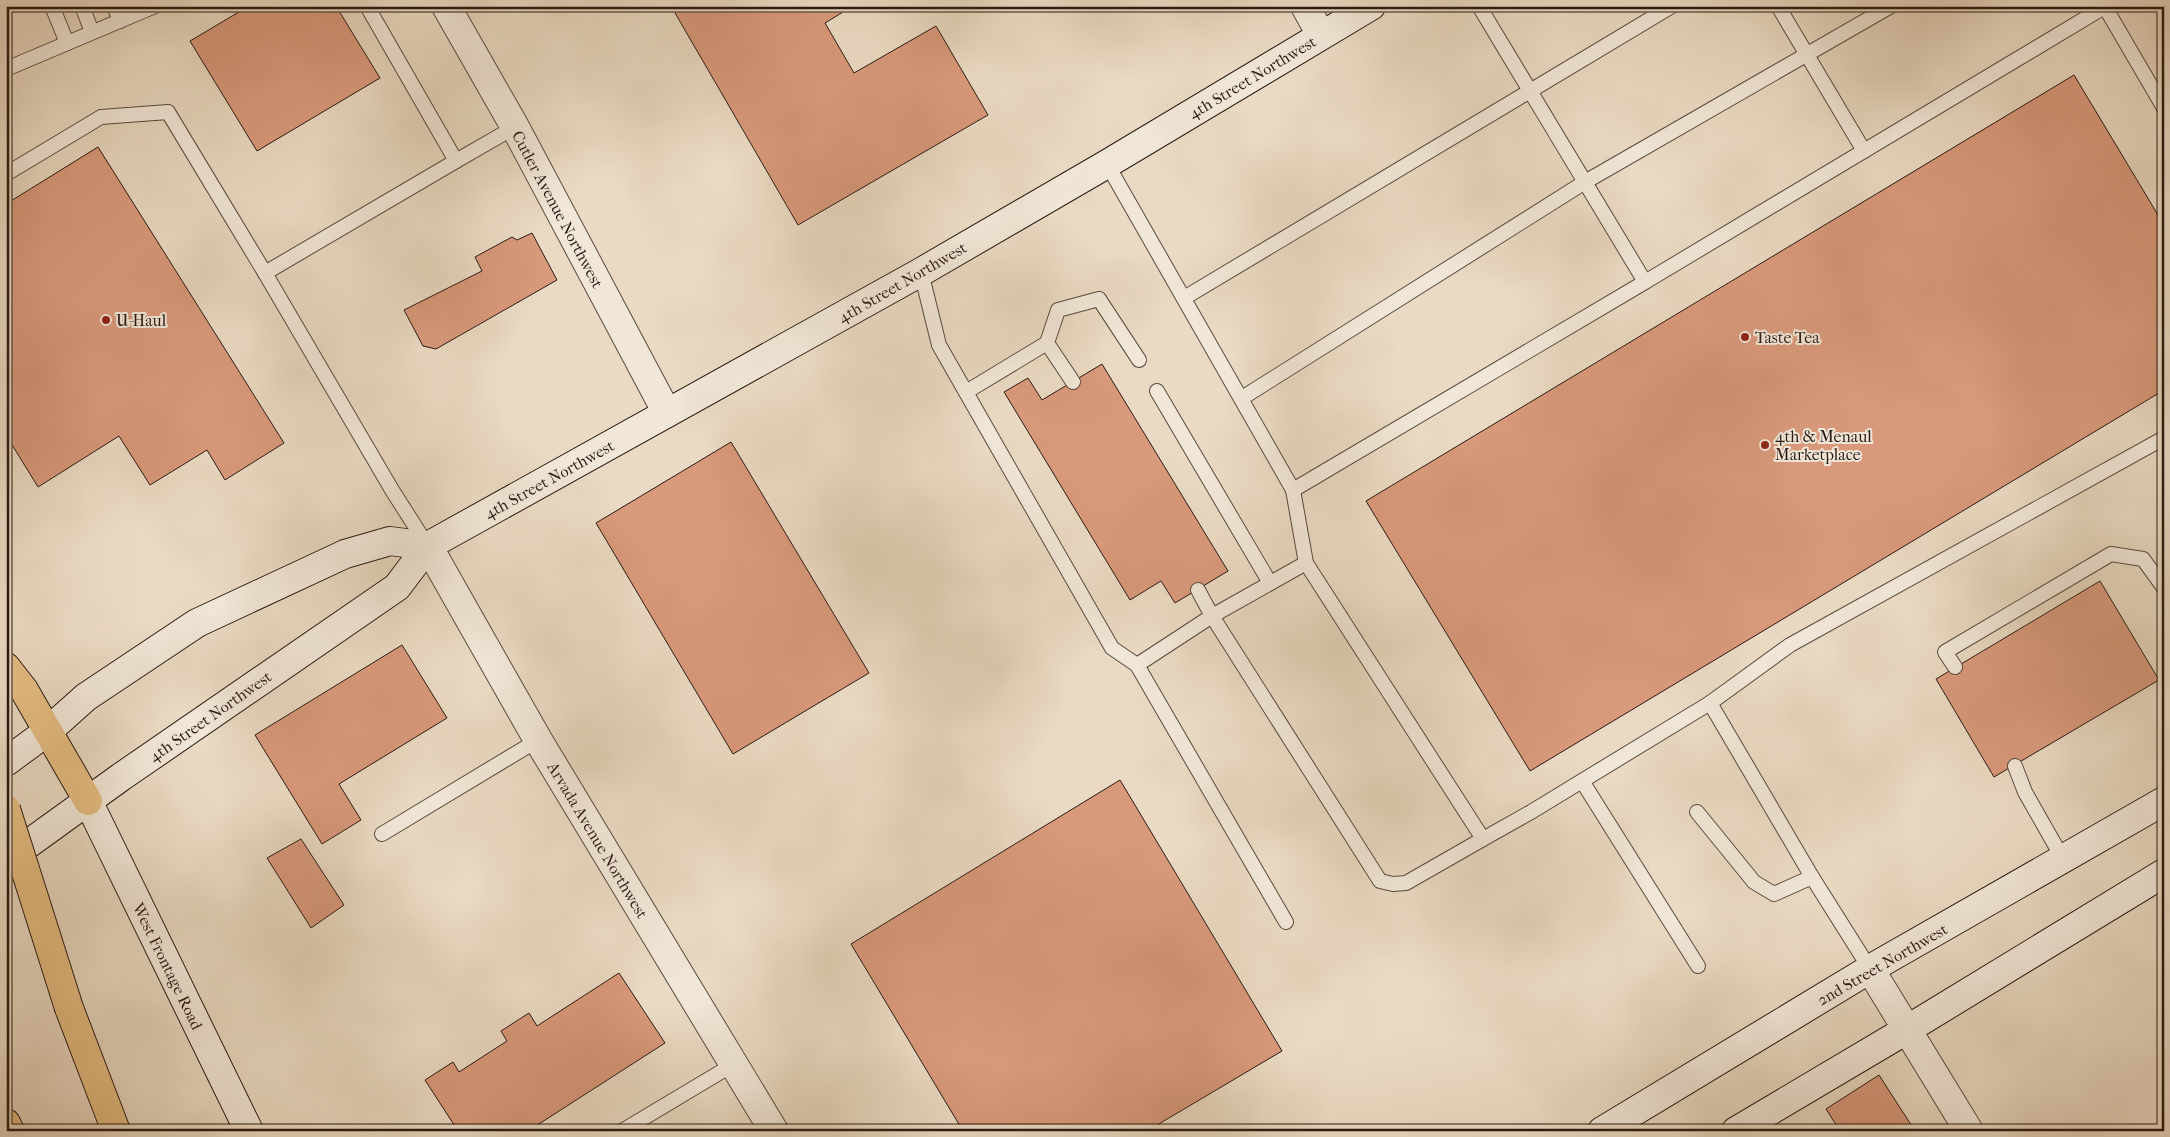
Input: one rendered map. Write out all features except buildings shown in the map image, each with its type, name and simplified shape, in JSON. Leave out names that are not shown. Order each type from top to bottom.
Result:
[{"type":"highway","points":[[6,667],[24,690],[88,801]]},
{"type":"highway","points":[[6,809],[68,1008],[116,1131]]},
{"type":"highway","points":[[6,1123],[10,1131]]},
{"type":"main road","name":"Cutler Avenue Northwest","points":[[446,6],[515,126],[667,413]]},
{"type":"main road","points":[[1305,6],[1321,35]]},
{"type":"main road","name":"4th Street Northwest","points":[[6,860],[397,587],[428,546],[520,493],[921,272],[1371,6]]},
{"type":"main road","points":[[6,762],[48,731],[86,697],[197,623],[345,554],[390,541],[428,546]]},
{"type":"main road","name":"Arvada Avenue Northwest","points":[[428,546],[538,740],[774,1131]]},
{"type":"main road","name":"West Frontage Road","points":[[88,801],[249,1131]]},
{"type":"main road","name":"2nd Street Northwest","points":[[1602,1131],[1870,969],[2164,801]]},
{"type":"main road","points":[[1736,1131],[2164,873]]},
{"type":"main road","points":[[1870,969],[1969,1131]]},
{"type":"lane","points":[[52,6],[67,43]]},
{"type":"lane","points":[[82,6],[92,32]]},
{"type":"lane","points":[[114,6],[120,21]]},
{"type":"lane","points":[[367,6],[456,161]]},
{"type":"lane","points":[[1479,6],[1645,282]]},
{"type":"lane","points":[[1184,298],[1672,6]]},
{"type":"lane","points":[[1778,6],[1864,150]]},
{"type":"lane","points":[[1242,398],[1585,182],[1891,6]]},
{"type":"lane","points":[[6,69],[153,7]]},
{"type":"lane","points":[[1293,490],[2105,7],[2164,108]]},
{"type":"lane","points":[[6,174],[101,117],[168,112],[392,490],[428,546]]},
{"type":"lane","points":[[265,273],[515,126]]},
{"type":"lane","points":[[1106,164],[1242,398],[1293,490],[1306,563],[1483,839]]},
{"type":"lane","points":[[921,272],[939,345],[1112,648],[1137,665],[1286,922]]},
{"type":"lane","points":[[966,392],[1047,343],[1058,310],[1099,299],[1139,360]]},
{"type":"lane","points":[[1047,343],[1073,382]]},
{"type":"lane","points":[[1157,391],[1270,583]]},
{"type":"lane","points":[[1198,590],[1212,616],[1380,881],[1393,884],[1406,883],[1582,781],[1710,703],[1790,645],[2164,438]]},
{"type":"lane","points":[[1955,667],[1946,652],[2111,554],[2143,559],[2164,588]]},
{"type":"lane","points":[[1137,665],[1212,616],[1306,563]]},
{"type":"lane","points":[[1710,703],[1812,877],[1870,969]]},
{"type":"lane","points":[[382,834],[538,740]]},
{"type":"lane","points":[[2014,766],[2025,792],[2063,859]]},
{"type":"lane","points":[[1582,781],[1698,966]]},
{"type":"lane","points":[[1697,812],[1754,882],[1774,894],[1812,877]]},
{"type":"lane","points":[[622,1131],[734,1064]]},
{"type":"place","name":"U-Haul","points":[[106,320]]},
{"type":"place","name":"Taste Tea","points":[[1745,337]]},
{"type":"place","name":"4th & Menaul Marketplace","points":[[1765,445]]}]
